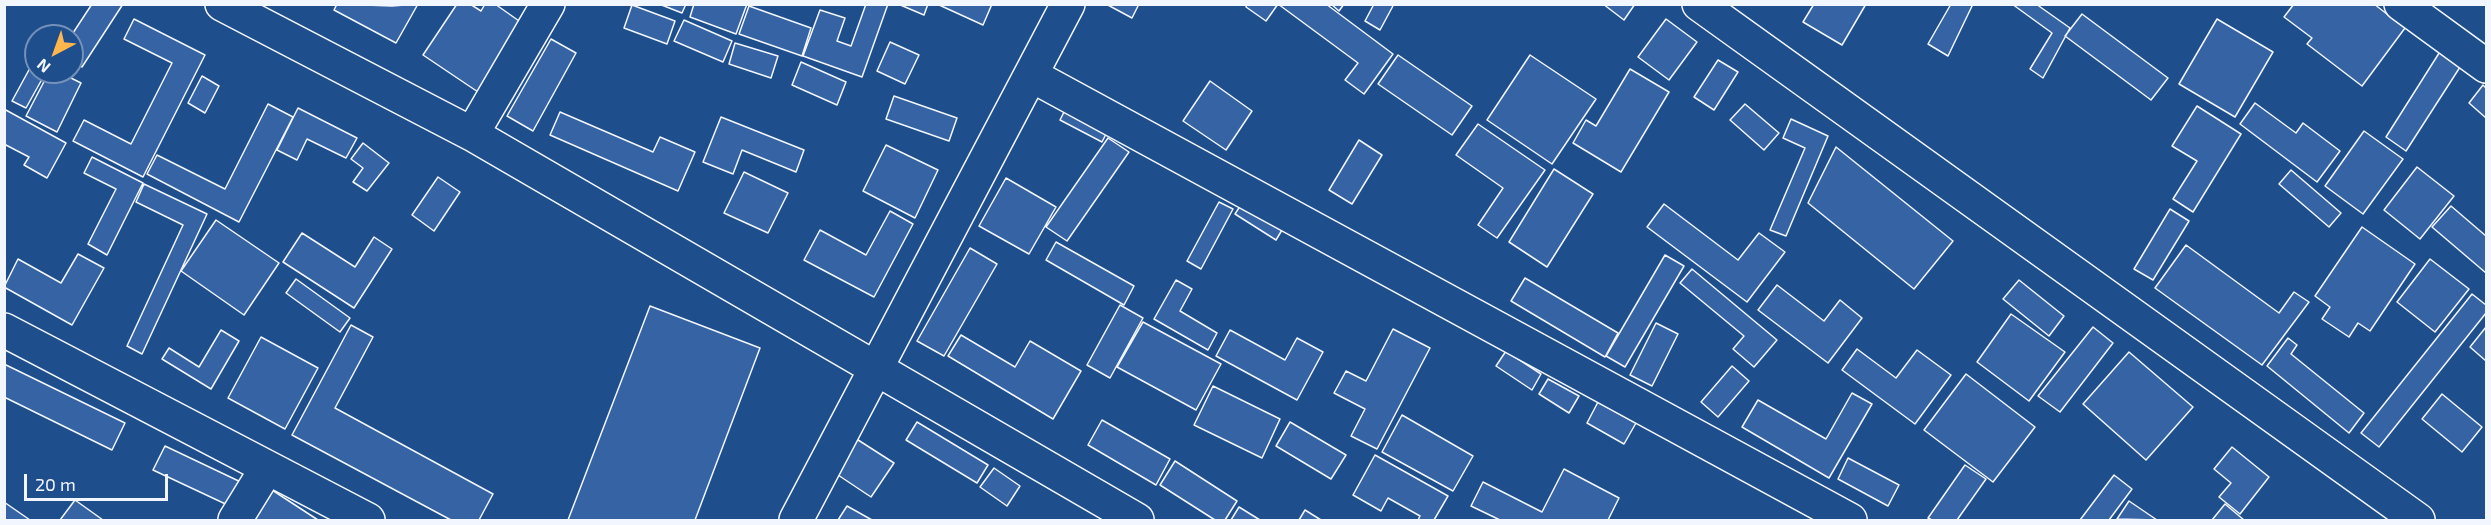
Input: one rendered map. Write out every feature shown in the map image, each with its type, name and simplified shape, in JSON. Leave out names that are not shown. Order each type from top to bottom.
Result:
[{"type":"street","points":[[222,4],[472,134],[1137,520]]},
{"type":"street","points":[[472,134],[548,4]]},
{"type":"street","points":[[796,520],[1068,4]]},
{"type":"street","points":[[1700,4],[2418,520]]},
{"type":"street","points":[[2401,4],[2487,66]]},
{"type":"street","points":[[1031,75],[1850,520]]},
{"type":"street","points":[[4,330],[368,520]]},
{"type":"street","points":[[236,520],[267,468]]},
{"type":"building","points":[[92,4],[123,4],[84,64],[84,24],[79,24]]},
{"type":"building","points":[[337,4],[392,6],[418,4],[396,43],[334,10]]},
{"type":"building","points":[[457,4],[470,4],[481,11],[485,4],[495,4],[529,28],[484,96],[423,55]]},
{"type":"building","points":[[659,4],[686,4],[682,13]]},
{"type":"building","points":[[694,4],[747,4],[736,34],[690,17]]},
{"type":"building","points":[[866,4],[888,4],[862,77],[803,56],[820,10],[845,18],[837,41],[851,46]]},
{"type":"building","points":[[898,4],[928,4],[924,15]]},
{"type":"building","points":[[937,4],[992,4],[983,25]]},
{"type":"building","points":[[1106,4],[1139,4],[1132,18]]},
{"type":"building","points":[[1247,4],[1278,4],[1266,21],[1246,7]]},
{"type":"building","points":[[1278,4],[1326,4],[1393,54],[1364,94],[1345,80],[1358,63]]},
{"type":"building","points":[[1331,4],[1344,4],[1339,11]]},
{"type":"building","points":[[1374,4],[1394,4],[1380,30],[1365,21]]},
{"type":"building","points":[[1603,4],[1635,4],[1624,20]]},
{"type":"building","points":[[1814,4],[1866,4],[1842,45],[1803,22]]},
{"type":"building","points":[[1951,4],[1973,4],[1948,56],[1928,44]]},
{"type":"building","points":[[2012,4],[2036,4],[2070,28],[2043,78],[2030,69],[2052,33]]},
{"type":"building","points":[[2294,4],[2374,4],[2405,28],[2362,86],[2307,44],[2312,38],[2284,17]]},
{"type":"building","points":[[632,5],[675,21],[667,44],[624,28]]},
{"type":"building","points":[[749,6],[811,28],[802,56],[739,34]]},
{"type":"building","points":[[2082,14],[2168,78],[2151,100],[2065,36]]},
{"type":"building","points":[[134,19],[205,55],[143,177],[73,141],[84,120],[131,144],[172,63],[124,39]]},
{"type":"building","points":[[1666,19],[1697,42],[1669,80],[1638,57]]},
{"type":"building","points":[[2217,19],[2273,52],[2235,117],[2179,84]]},
{"type":"building","points":[[684,20],[732,41],[723,62],[674,41]]},
{"type":"building","points":[[551,39],[576,53],[533,131],[507,116]]},
{"type":"building","points":[[890,42],[919,55],[905,84],[877,71]]},
{"type":"building","points":[[735,43],[778,56],[771,78],[729,64]]},
{"type":"building","points":[[2441,50],[2462,64],[2406,151],[2386,137]]},
{"type":"building","points":[[1398,55],[1472,106],[1452,135],[1378,84]]},
{"type":"building","points":[[1530,55],[1596,99],[1552,164],[1487,120]]},
{"type":"building","points":[[1718,60],[1738,72],[1714,110],[1694,97]]},
{"type":"building","points":[[801,62],[846,82],[837,105],[792,85]]},
{"type":"building","points":[[1630,69],[1669,92],[1621,172],[1573,143],[1586,120],[1596,126]]},
{"type":"building","points":[[202,76],[219,86],[205,113],[188,103]]},
{"type":"building","points":[[24,79],[24,84],[39,84],[26,108],[12,101]]},
{"type":"building","points":[[1210,81],[1252,111],[1226,150],[1183,121]]},
{"type":"building","points":[[43,84],[81,84],[57,132],[26,116]]},
{"type":"building","points":[[2483,85],[2486,88],[2486,118],[2469,103]]},
{"type":"building","points":[[894,96],[957,118],[949,141],[886,119]]},
{"type":"building","points":[[2255,103],[2296,133],[2303,123],[2340,151],[2317,182],[2240,124]]},
{"type":"building","points":[[268,104],[293,117],[239,222],[147,174],[157,155],[225,189]]},
{"type":"building","points":[[1745,104],[1779,133],[1764,150],[1730,120]]},
{"type":"building","points":[[1067,106],[1109,128],[1102,142],[1060,120]]},
{"type":"building","points":[[2197,106],[2241,134],[2193,212],[2173,199],[2197,161],[2172,146]]},
{"type":"building","points":[[298,108],[357,138],[346,158],[307,139],[297,160],[277,150]]},
{"type":"building","points":[[4,109],[66,143],[47,178],[24,165],[29,157],[4,144]]},
{"type":"building","points":[[560,112],[653,152],[660,137],[695,152],[678,191],[550,135]]},
{"type":"building","points":[[721,117],[804,150],[796,172],[742,150],[733,174],[703,162]]},
{"type":"building","points":[[1791,119],[1828,136],[1786,236],[1770,230],[1805,148],[1783,138]]},
{"type":"building","points":[[1478,124],[1545,170],[1497,238],[1478,225],[1503,188],[1456,155]]},
{"type":"building","points":[[2364,131],[2403,159],[2363,214],[2325,186]]},
{"type":"building","points":[[1108,138],[1129,152],[1067,241],[1046,227]]},
{"type":"building","points":[[1359,140],[1382,155],[1352,204],[1329,190]]},
{"type":"building","points":[[363,143],[389,163],[367,191],[353,182],[363,168],[351,159]]},
{"type":"building","points":[[886,145],[938,170],[915,218],[863,191]]},
{"type":"building","points":[[1836,147],[1953,241],[1914,289],[1808,203]]},
{"type":"building","points":[[92,157],[143,183],[107,255],[88,244],[116,189],[84,173]]},
{"type":"building","points":[[2417,167],[2454,196],[2420,239],[2384,210]]},
{"type":"building","points":[[1554,169],[1593,194],[1547,267],[1509,242]]},
{"type":"building","points":[[2291,170],[2341,213],[2329,227],[2279,184]]},
{"type":"building","points":[[744,172],[788,193],[768,233],[724,213]]},
{"type":"building","points":[[438,177],[460,192],[434,231],[412,215]]},
{"type":"building","points":[[1006,178],[1056,207],[1029,254],[979,226]]},
{"type":"building","points":[[144,184],[207,214],[142,354],[127,346],[183,225],[136,202]]},
{"type":"building","points":[[1244,200],[1285,225],[1276,240],[1235,214]]},
{"type":"building","points":[[1219,202],[1233,209],[1201,269],[1187,261]]},
{"type":"building","points":[[1664,204],[1738,260],[1759,233],[1785,252],[1747,302],[1647,227]]},
{"type":"building","points":[[2451,206],[2486,236],[2486,273],[2432,227]]},
{"type":"building","points":[[2170,209],[2189,221],[2153,280],[2134,269]]},
{"type":"building","points":[[890,211],[913,224],[874,297],[804,260],[820,230],[866,255]]},
{"type":"building","points":[[216,220],[279,263],[244,315],[181,271]]},
{"type":"building","points":[[2362,227],[2415,264],[2370,331],[2358,323],[2349,337],[2322,319],[2330,307],[2315,296]]},
{"type":"building","points":[[302,233],[355,267],[374,237],[392,249],[354,308],[283,262]]},
{"type":"building","points":[[1056,242],[1134,286],[1124,305],[1046,260]]},
{"type":"building","points":[[2186,245],[2279,313],[2294,292],[2309,302],[2262,365],[2155,288]]},
{"type":"building","points":[[970,248],[997,264],[944,356],[917,341]]},
{"type":"building","points":[[78,254],[104,268],[72,325],[4,287],[18,259],[61,283]]},
{"type":"building","points":[[1665,255],[1684,266],[1625,367],[1606,356]]},
{"type":"building","points":[[2430,259],[2469,289],[2435,332],[2397,302]]},
{"type":"building","points":[[1692,269],[1777,340],[1754,367],[1733,349],[1744,336],[1680,283]]},
{"type":"building","points":[[1525,278],[1618,333],[1605,357],[1511,301]]},
{"type":"building","points":[[296,279],[350,318],[340,332],[286,293]]},
{"type":"building","points":[[1176,280],[1192,289],[1180,311],[1217,333],[1208,350],[1154,319]]},
{"type":"building","points":[[2019,280],[2064,316],[2049,336],[2003,299]]},
{"type":"building","points":[[1777,285],[1824,321],[1840,300],[1862,318],[1828,363],[1758,310]]},
{"type":"building","points":[[2472,294],[2486,305],[2486,313],[2379,447],[2361,433]]},
{"type":"building","points":[[1120,305],[1143,318],[1110,378],[1087,365]]},
{"type":"building","points":[[650,306],[760,348],[695,520],[568,520]]},
{"type":"building","points":[[2011,314],[2065,352],[2029,401],[1977,362]]},
{"type":"building","points":[[1143,322],[1221,364],[1196,410],[1117,367]]},
{"type":"building","points":[[1656,323],[1678,334],[1652,386],[1630,375]]},
{"type":"building","points":[[351,325],[373,337],[335,408],[493,494],[479,520],[451,520],[292,435]]},
{"type":"building","points":[[2093,327],[2113,343],[2060,412],[2038,396]]},
{"type":"building","points":[[2486,327],[2486,361],[2470,347]]},
{"type":"building","points":[[1393,329],[1430,348],[1377,449],[1351,436],[1365,409],[1334,393],[1346,371],[1366,381]]},
{"type":"building","points":[[221,330],[239,341],[211,389],[162,359],[169,348],[199,367]]},
{"type":"building","points":[[1230,330],[1285,360],[1297,338],[1323,352],[1297,400],[1216,356]]},
{"type":"building","points":[[961,335],[1015,367],[1030,341],[1081,371],[1053,419],[948,356]]},
{"type":"building","points":[[261,337],[318,368],[285,429],[228,398]]},
{"type":"building","points":[[2288,338],[2297,345],[2291,354],[2364,413],[2349,433],[2267,366]]},
{"type":"building","points":[[1857,349],[1896,378],[1917,350],[1951,375],[1915,424],[1842,370]]},
{"type":"building","points":[[1506,351],[1541,374],[1532,390],[1496,366]]},
{"type":"building","points":[[2129,352],[2193,407],[2146,460],[2083,404]]},
{"type":"building","points":[[4,364],[125,423],[112,450],[4,397]]},
{"type":"building","points":[[1732,366],[1749,381],[1718,417],[1701,402]]},
{"type":"building","points":[[1966,374],[2035,427],[1993,482],[1924,430]]},
{"type":"building","points":[[1548,379],[1579,396],[1569,413],[1539,394]]},
{"type":"building","points":[[1213,386],[1280,419],[1262,458],[1194,425]]},
{"type":"building","points":[[1852,393],[1872,404],[1829,478],[1742,427],[1758,400],[1826,439]]},
{"type":"building","points":[[2442,394],[2482,427],[2462,452],[2422,419]]},
{"type":"building","points":[[1598,402],[1636,423],[1624,444],[1587,423]]},
{"type":"building","points":[[1402,415],[1473,456],[1453,491],[1382,452]]},
{"type":"building","points":[[1102,420],[1170,459],[1156,485],[1088,445]]},
{"type":"building","points":[[917,422],[988,465],[977,483],[906,440]]},
{"type":"building","points":[[1290,422],[1346,455],[1331,479],[1276,446]]},
{"type":"building","points":[[855,438],[894,463],[871,497],[832,471]]},
{"type":"building","points":[[165,446],[245,484],[234,508],[153,470]]},
{"type":"building","points":[[2232,447],[2269,477],[2240,514],[2219,497],[2231,483],[2214,469]]},
{"type":"building","points":[[1375,455],[1448,496],[1434,520],[1418,520],[1420,516],[1388,498],[1381,511],[1353,495]]},
{"type":"building","points":[[1848,458],[1899,485],[1888,506],[1838,479]]},
{"type":"building","points":[[1175,461],[1237,501],[1225,520],[1215,520],[1160,485]]},
{"type":"building","points":[[1965,465],[1986,479],[1957,520],[1928,518]]},
{"type":"building","points":[[994,468],[1020,486],[1007,506],[980,487]]},
{"type":"building","points":[[1564,469],[1619,498],[1608,520],[1500,520],[1471,506],[1483,482],[1542,512]]},
{"type":"building","points":[[2114,475],[2132,489],[2109,520],[2080,520]]},
{"type":"building","points":[[269,488],[318,520],[248,520]]},
{"type":"building","points":[[75,500],[103,520],[60,520]]},
{"type":"building","points":[[2129,501],[2157,520],[2117,519]]},
{"type":"building","points":[[4,502],[30,520],[4,520]]},
{"type":"building","points":[[2225,504],[2244,520],[2212,520]]},
{"type":"building","points":[[847,506],[872,520],[838,520]]},
{"type":"building","points":[[1239,507],[1260,520],[1231,520]]},
{"type":"building","points":[[1305,510],[1321,520],[1299,520]]}]
